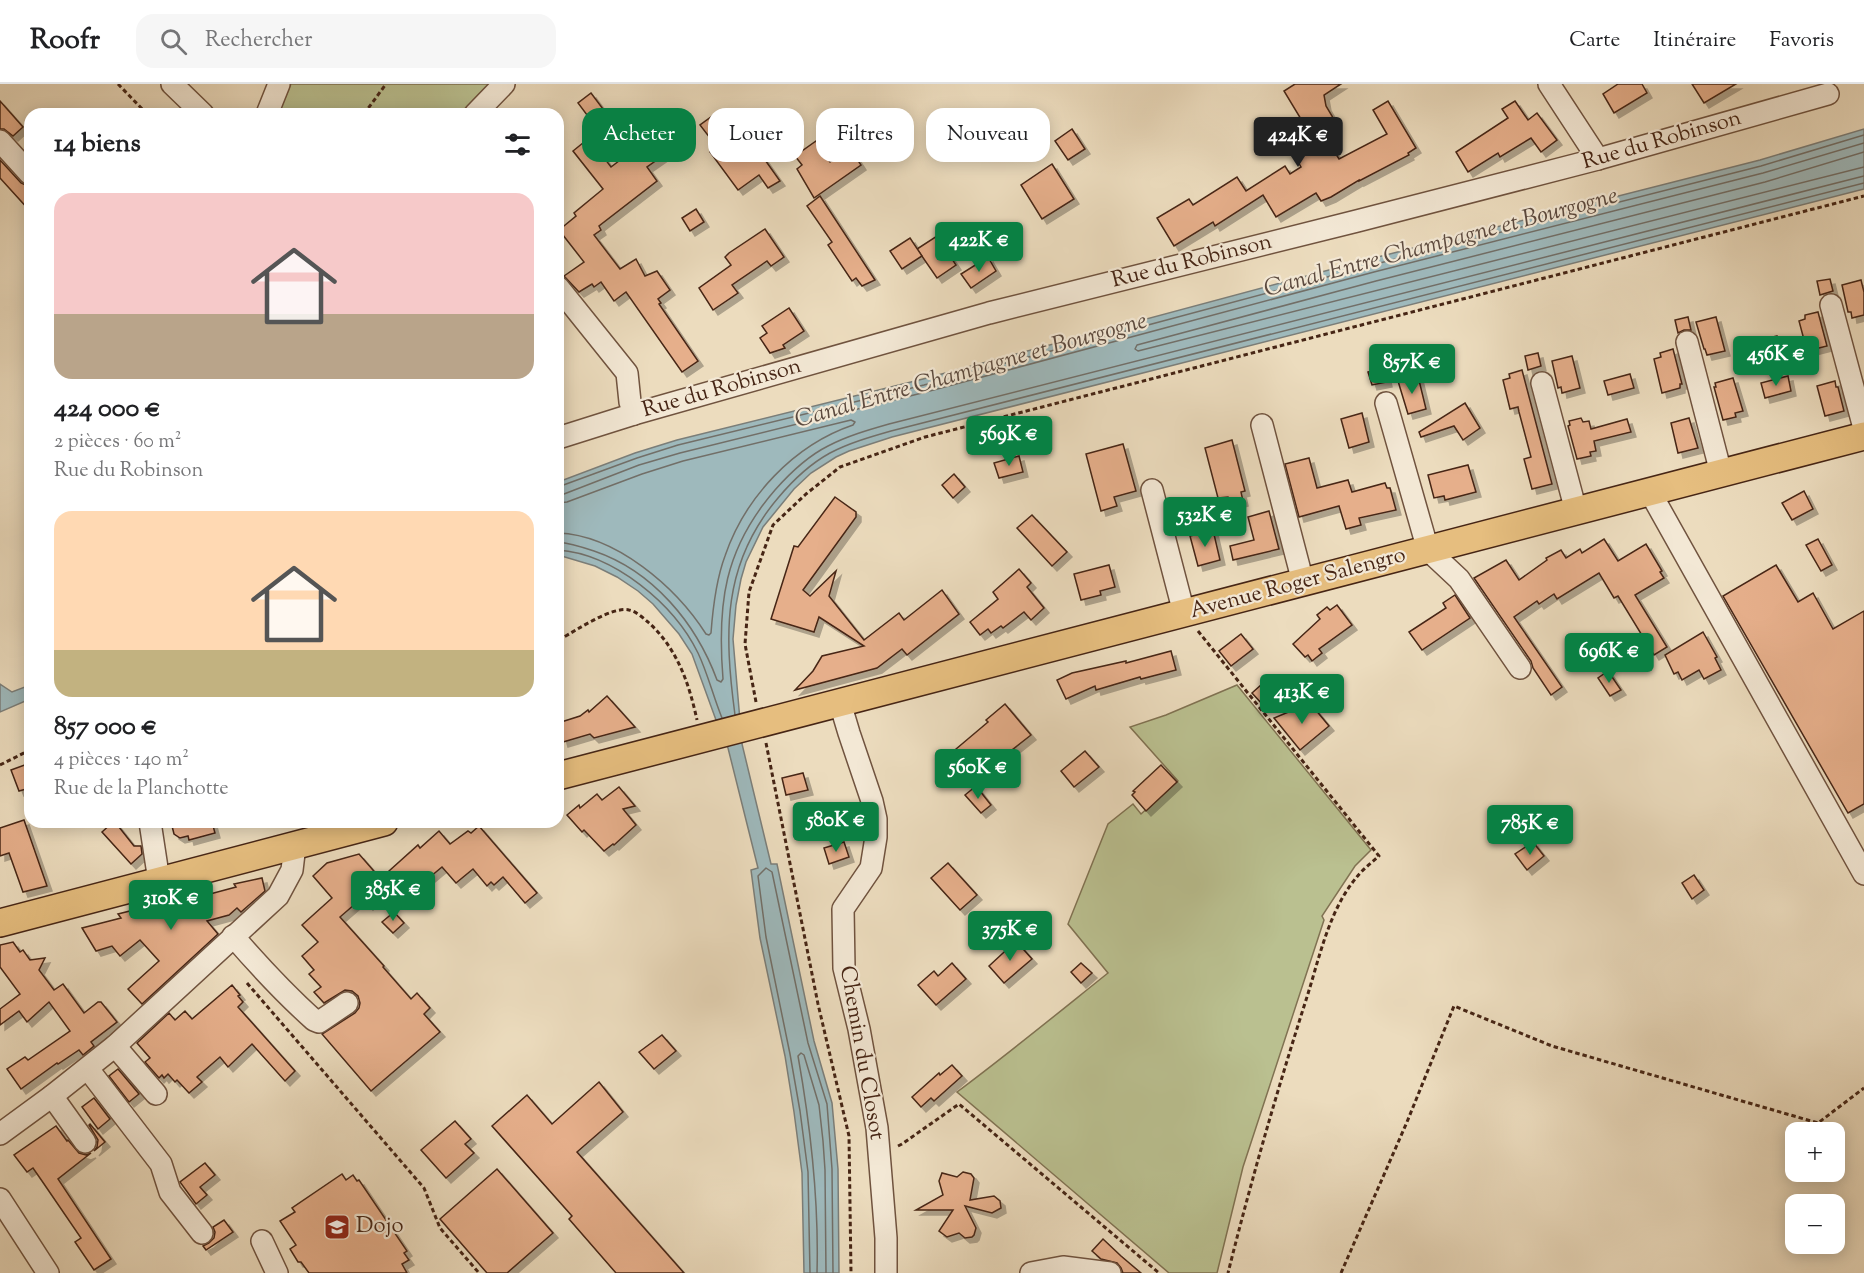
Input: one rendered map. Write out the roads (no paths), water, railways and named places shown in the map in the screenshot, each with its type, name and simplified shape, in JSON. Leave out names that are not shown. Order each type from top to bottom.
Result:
[{"type":"main road","name":"Avenue Roger Salengro","points":[[564,774],[1864,436]]},
{"type":"main road","points":[[0,923],[361,828]]},
{"type":"street","points":[[172,84],[197,108]]},
{"type":"street","points":[[481,108],[504,84]]},
{"type":"street","points":[[1549,84],[1598,159]]},
{"type":"street","points":[[269,108],[276,86]]},
{"type":"street","name":"Rue du Robinson","points":[[564,436],[988,313],[1598,159],[1828,94]]},
{"type":"street","points":[[0,141],[24,167]]},
{"type":"street","points":[[564,294],[627,373],[630,402],[634,414]]},
{"type":"street","points":[[1832,305],[1864,428]]},
{"type":"street","points":[[1687,342],[1721,473]]},
{"type":"street","points":[[1542,383],[1576,511]]},
{"type":"street","points":[[1386,403],[1428,550],[1458,579],[1520,668]]},
{"type":"street","points":[[1262,425],[1303,582]]},
{"type":"street","points":[[1152,490],[1184,613]]},
{"type":"street","points":[[1650,492],[1864,874]]},
{"type":"street","name":"Chemin du Closot","points":[[840,703],[873,801],[876,819],[876,837],[871,868],[843,909],[844,969],[859,1029],[877,1128],[886,1238],[885,1273]]},
{"type":"street","points":[[151,828],[159,881]]},
{"type":"street","points":[[0,1134],[88,1069],[115,1046],[278,896],[292,870],[295,845]]},
{"type":"street","points":[[226,942],[315,1020],[319,1022],[347,1003]]},
{"type":"street","points":[[115,1046],[156,1094]]},
{"type":"street","points":[[88,1069],[161,1164],[170,1192],[202,1233]]},
{"type":"street","points":[[52,1096],[85,1142]]},
{"type":"street","points":[[0,1199],[48,1273]]},
{"type":"street","points":[[262,1241],[277,1273]]},
{"type":"street","points":[[1031,1273],[1063,1267],[1110,1273]]},
{"type":"water","name":"Canal Entre Champagne et Bourgogne","points":[[1864,129],[1864,189],[892,437],[836,457],[811,473],[794,489],[763,527],[746,562],[736,605],[733,639],[742,744],[771,864],[777,864],[814,1041],[832,1103],[838,1169],[839,1273],[804,1273],[802,1173],[794,1112],[785,1056],[760,938],[751,870],[758,868],[728,748],[692,654],[679,634],[653,604],[638,591],[595,566],[564,557],[564,480],[677,440],[923,379],[1370,259],[1760,160]]},
{"type":"water","points":[[0,684],[12,692],[24,687],[24,702],[0,712]]},
{"type":"place","name":"Dojo","points":[[337,1227]]}]
